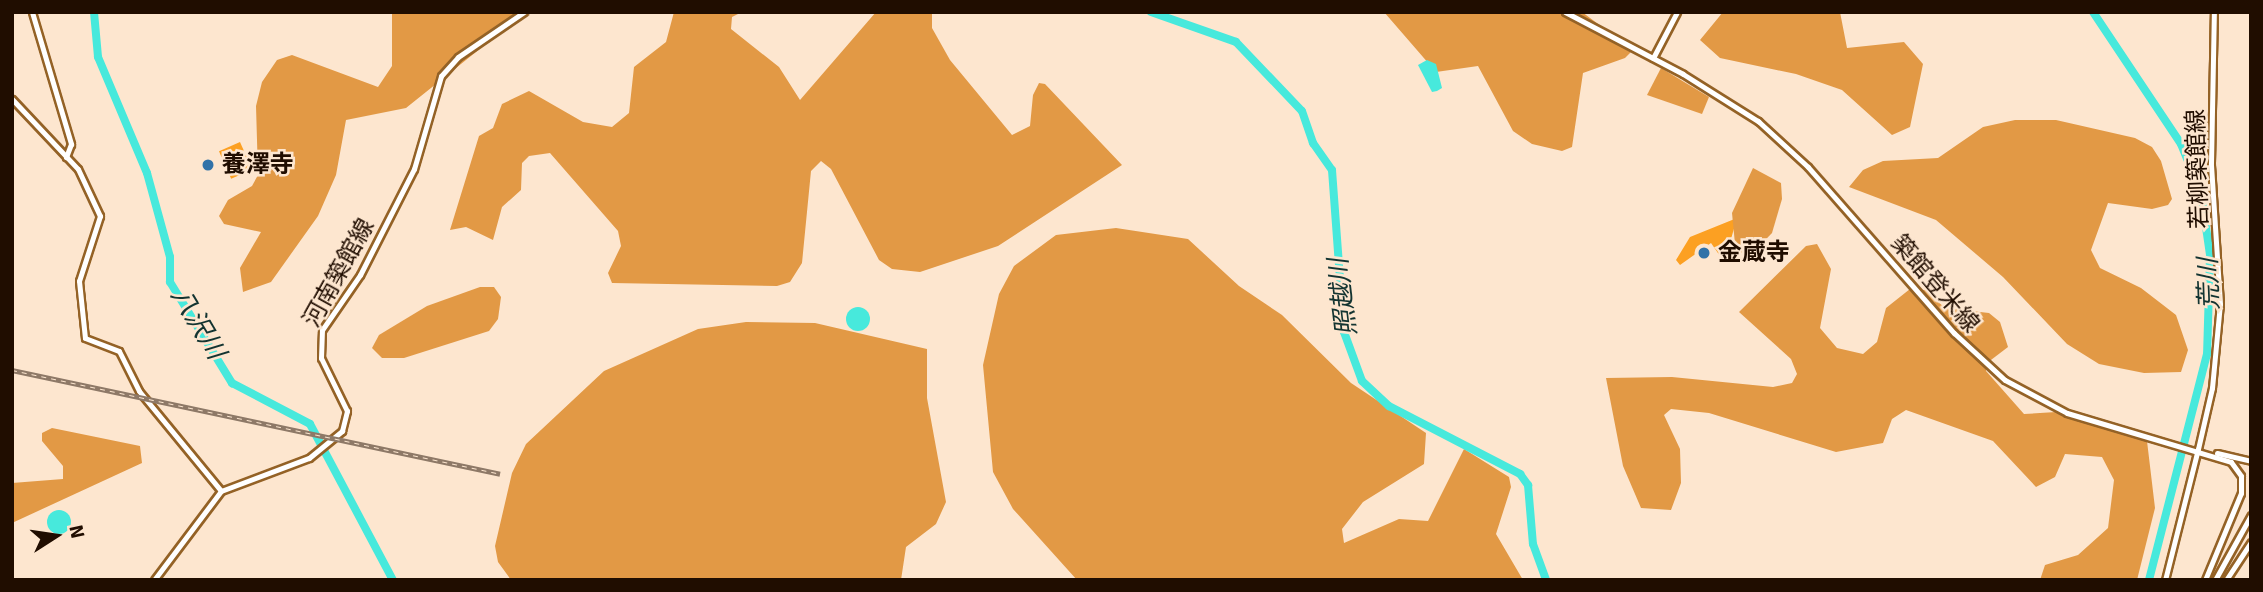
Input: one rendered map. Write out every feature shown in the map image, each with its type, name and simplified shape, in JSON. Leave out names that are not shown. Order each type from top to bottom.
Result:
[{"type":"main road","points":[[32,12],[71,144],[66,157]]},
{"type":"main road","name":"河南築館線","points":[[221,491],[316,453],[324,449],[342,431],[348,415],[321,358],[322,330],[360,275],[414,169],[441,76],[458,57],[524,12]]},
{"type":"main road","name":"築館登米線","points":[[1565,12],[1723,97],[1784,144],[1954,333],[2005,380],[2067,413],[2207,452]]},
{"type":"main road","points":[[1653,58],[1677,12]]},
{"type":"main road","name":"若柳築館線","points":[[2196,448],[2212,388],[2220,304],[2211,163],[2214,12]]},
{"type":"main road","points":[[12,99],[88,183],[100,216],[79,281],[85,338],[119,351],[139,391],[221,491],[154,580]]},
{"type":"main road","points":[[2165,580],[2196,448]]},
{"type":"main road","points":[[2207,452],[2251,461]]},
{"type":"main road","points":[[2205,580],[2242,485],[2231,462],[2207,452]]},
{"type":"main road","points":[[2215,580],[2251,515]]},
{"type":"main road","points":[[2226,580],[2251,542]]},
{"type":"shaded area","points":[[392,12],[526,12],[406,108],[346,120],[336,175],[318,216],[271,282],[243,292],[240,268],[261,232],[224,224],[219,216],[228,200],[252,186],[258,175],[256,106],[262,82],[277,60],[292,55],[378,87],[392,66]]},
{"type":"shaded area","points":[[674,12],[742,12],[732,17],[731,29],[779,67],[800,100],[876,12],[932,12],[932,28],[950,60],[1012,135],[1030,126],[1033,95],[1039,83],[1045,84],[1122,165],[998,246],[920,272],[892,269],[879,260],[831,169],[821,161],[811,171],[802,263],[790,282],[777,286],[612,283],[608,273],[621,246],[618,231],[550,153],[529,156],[522,163],[521,190],[502,207],[493,240],[466,227],[450,230],[479,136],[493,128],[502,104],[529,91],[583,122],[612,127],[629,113],[634,67],[666,42]]},
{"type":"shaded area","points":[[1384,12],[1582,12],[1633,50],[1625,58],[1583,73],[1572,147],[1562,151],[1532,144],[1513,131],[1478,66],[1436,72]]},
{"type":"shaded area","points":[[1723,12],[1840,12],[1847,48],[1904,42],[1923,64],[1910,127],[1892,135],[1842,90],[1796,74],[1720,58],[1700,40]]},
{"type":"shaded area","points":[[1661,68],[1709,97],[1702,114],[1647,95]]},
{"type":"shaded area","points":[[2015,120],[2056,120],[2135,138],[2152,147],[2161,161],[2172,199],[2168,205],[2152,209],[2108,203],[2091,250],[2100,268],[2141,288],[2176,315],[2188,350],[2181,372],[2144,373],[2099,364],[2067,344],[2003,277],[1936,220],[1849,187],[1863,170],[1883,161],[1938,158],[1983,127]]},
{"type":"shaded area","points":[[240,142],[252,169],[231,179],[219,151]]},
{"type":"shaded area","points":[[1753,168],[1781,183],[1782,199],[1772,233],[1747,259],[1735,244],[1732,213]]},
{"type":"shaded area","points":[[1737,218],[1727,253],[1720,256],[1711,243],[1680,265],[1676,260],[1690,237]]},
{"type":"shaded area","points":[[1116,228],[1188,239],[1239,286],[1282,315],[1351,383],[1426,433],[1424,464],[1363,502],[1342,529],[1344,543],[1399,519],[1428,521],[1464,449],[1509,477],[1511,487],[1496,534],[1523,580],[1077,580],[1013,509],[993,472],[983,365],[999,294],[1014,266],[1056,235]]},
{"type":"shaded area","points":[[1817,244],[1831,269],[1820,328],[1837,348],[1863,354],[1877,342],[1886,308],[1910,289],[1925,290],[1945,308],[1989,313],[2000,322],[2008,347],[1987,363],[1986,371],[2024,414],[2056,412],[2147,441],[2155,508],[2137,580],[2040,580],[2045,565],[2078,555],[2108,528],[2114,480],[2102,457],[2065,454],[2055,477],[2036,487],[1993,441],[1906,410],[1892,419],[1883,443],[1836,452],[1709,413],[1671,409],[1664,415],[1680,449],[1681,483],[1671,510],[1641,508],[1623,466],[1606,378],[1672,377],[1773,387],[1792,383],[1797,374],[1791,359],[1739,312],[1806,246]]},
{"type":"shaded area","points":[[480,287],[494,287],[501,297],[498,319],[489,331],[404,358],[382,358],[372,348],[379,335],[427,306]]},
{"type":"shaded area","points":[[746,322],[815,323],[927,349],[927,398],[946,502],[936,524],[906,547],[901,580],[511,580],[498,562],[495,546],[512,473],[526,444],[604,371],[698,329]]},
{"type":"shaded area","points":[[52,428],[140,446],[142,463],[12,523],[12,483],[63,479],[63,466],[42,441],[42,433]]},
{"type":"water","points":[[1427,60],[1436,64],[1442,88],[1437,91],[1432,92],[1418,65]]},
{"type":"water","points":[[858,307],[867,310],[870,319],[867,328],[858,331],[849,328],[846,319],[849,310]]},
{"type":"water","points":[[59,510],[70,517],[71,522],[64,533],[59,534],[48,527],[47,522],[54,511]]},
{"type":"waterway","name":"八沢川","points":[[94,12],[98,57],[147,173],[170,257],[170,282],[232,383],[310,424],[393,580]]},
{"type":"waterway","name":"照越川","points":[[1151,12],[1236,42],[1302,111],[1313,143],[1332,170],[1344,332],[1362,381],[1389,406],[1520,474],[1528,485],[1533,544],[1546,580]]},
{"type":"waterway","name":"荒川","points":[[2093,12],[2181,144],[2201,193],[2210,255],[2207,354],[2149,580]]},
{"type":"railway","points":[[12,370],[500,474]]},
{"type":"place","name":"養澤寺","points":[[208,165]]},
{"type":"place","name":"金蔵寺","points":[[1704,253]]}]
